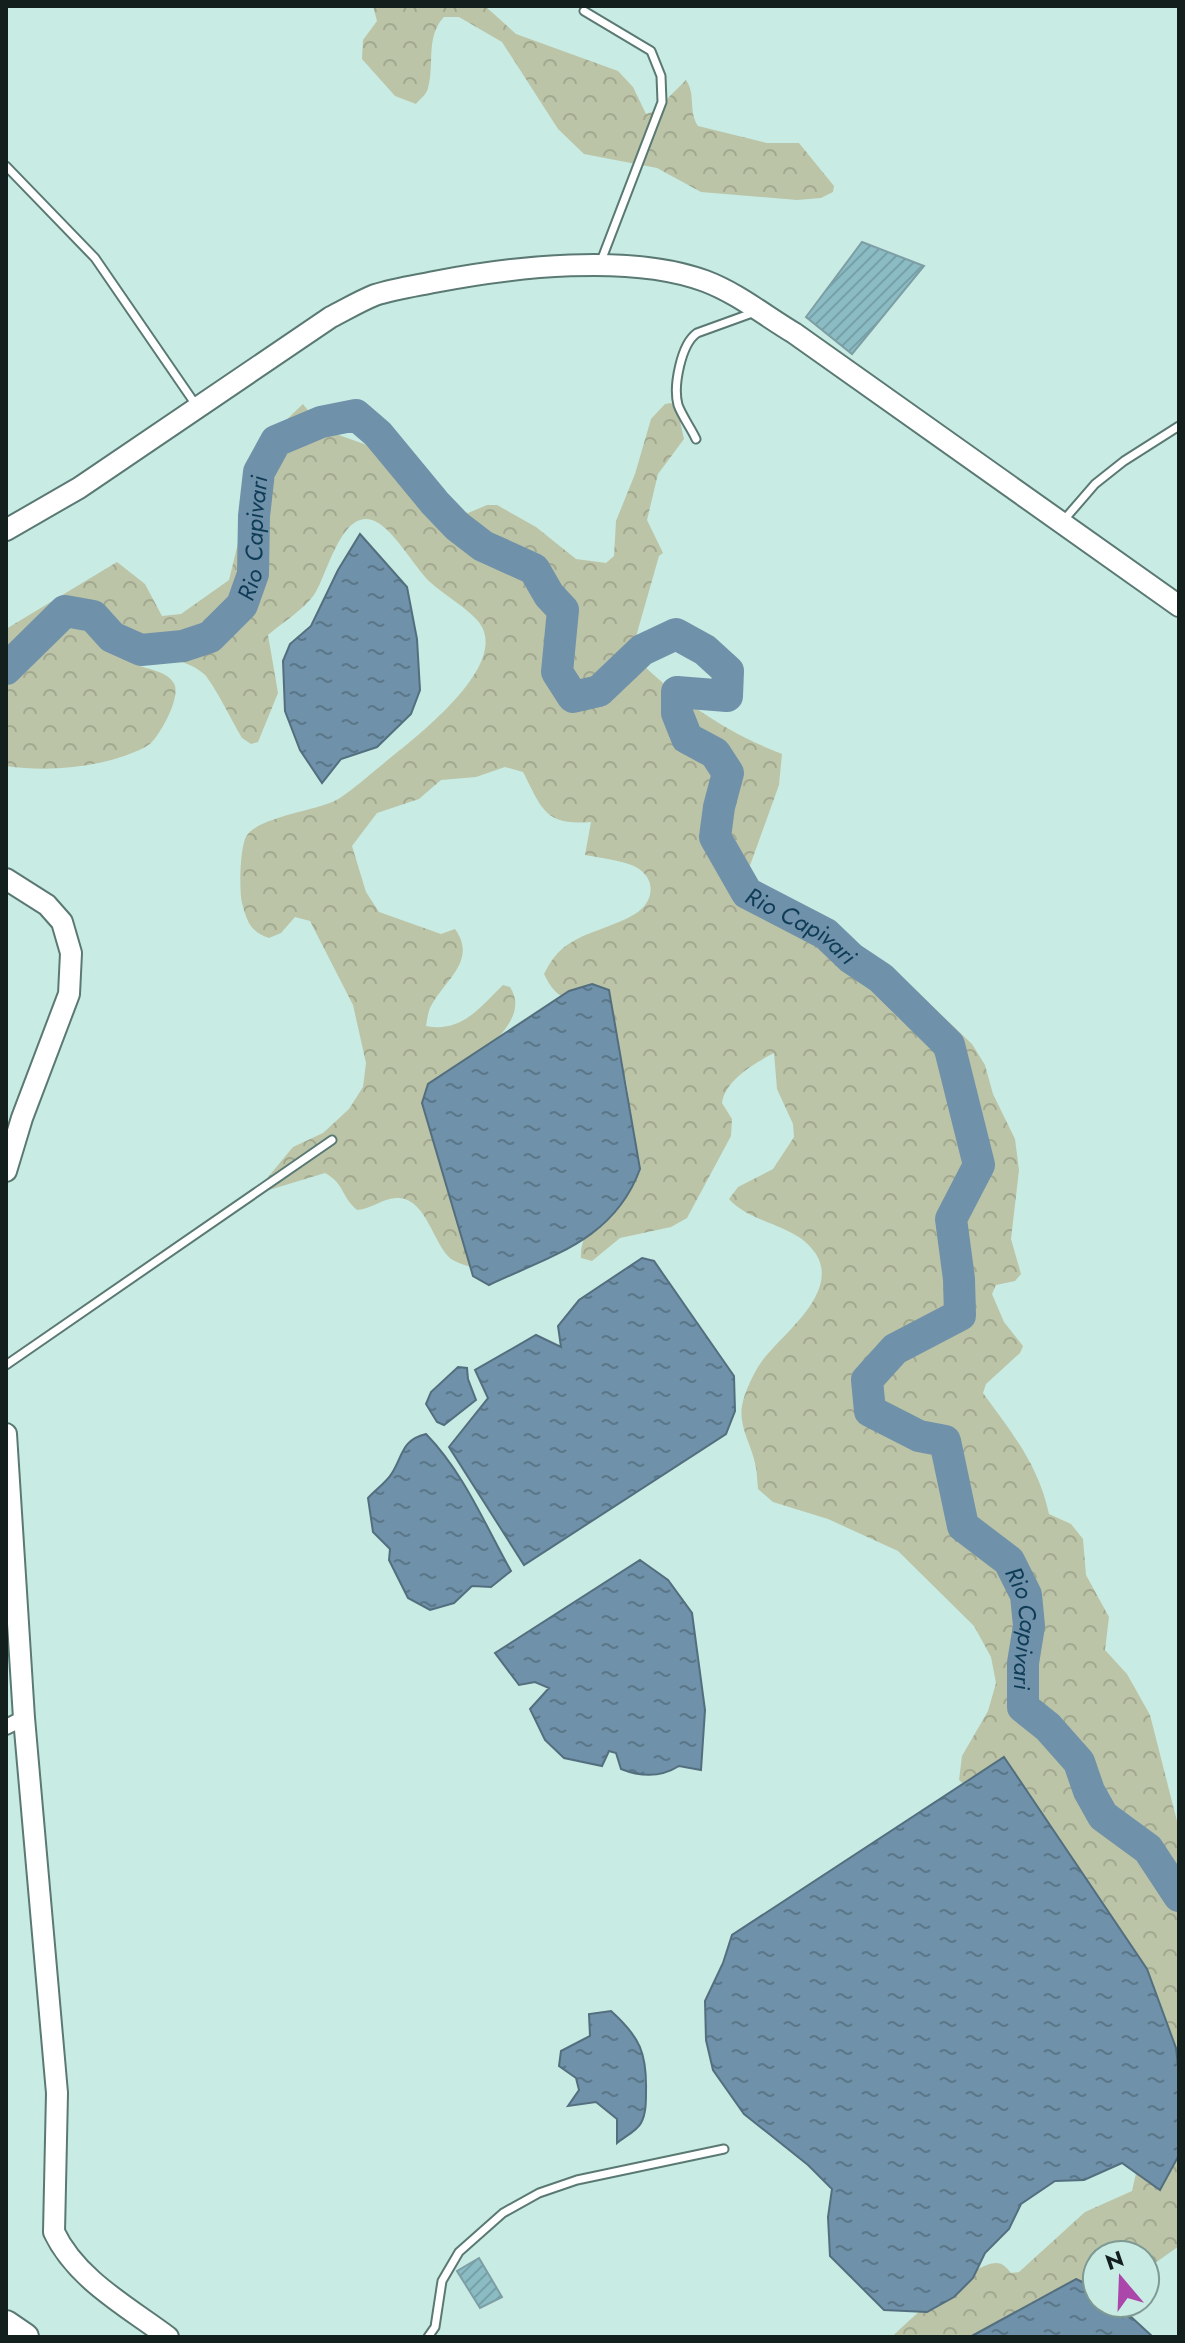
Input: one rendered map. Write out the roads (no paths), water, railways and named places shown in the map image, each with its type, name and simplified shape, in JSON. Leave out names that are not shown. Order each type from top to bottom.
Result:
[{"type":"highway","points":[[6,2324],[25,2337]]},
{"type":"main road","points":[[6,530],[79,488],[331,317],[374,296],[473,275],[599,266],[664,269],[705,281],[742,299],[794,333],[1179,606]]},
{"type":"main road","points":[[6,879],[47,905],[62,922],[71,953],[69,994],[22,1118],[6,1171]]},
{"type":"main road","points":[[6,1434],[15,1722],[57,2093],[54,2232],[64,2252],[86,2275],[168,2337]]},
{"type":"lane","points":[[584,11],[651,51],[661,76],[662,102],[599,266]]},
{"type":"lane","points":[[6,166],[95,258],[198,408]]},
{"type":"lane","points":[[696,439],[678,403],[680,363],[689,338],[758,311]]},
{"type":"lane","points":[[1062,523],[1095,484],[1124,461],[1179,426]]},
{"type":"lane","points":[[6,1365],[332,1140]]},
{"type":"lane","points":[[428,2337],[435,2327],[442,2281],[459,2252],[503,2213],[539,2193],[577,2180],[724,2149]]},
{"type":"water","points":[[360,534],[407,587],[417,639],[420,690],[411,714],[377,747],[341,759],[322,783],[300,750],[285,711],[283,661],[290,644],[311,626],[338,570]]},
{"type":"water","points":[[592,984],[609,990],[640,1169],[629,1193],[597,1229],[558,1254],[489,1285],[473,1276],[422,1103],[428,1084],[569,991]]},
{"type":"water","points":[[642,1258],[654,1261],[734,1376],[735,1411],[726,1434],[524,1565],[449,1447],[488,1398],[475,1370],[536,1335],[561,1347],[558,1326],[579,1300]]},
{"type":"water","points":[[458,1367],[467,1368],[476,1400],[444,1425],[437,1422],[426,1404],[431,1392]]},
{"type":"water","points":[[426,1434],[463,1482],[511,1571],[491,1587],[472,1586],[454,1603],[430,1610],[408,1598],[389,1560],[390,1549],[373,1532],[368,1498],[390,1476],[407,1444]]},
{"type":"water","points":[[640,1560],[668,1580],[692,1613],[705,1710],[701,1770],[679,1766],[658,1774],[636,1774],[621,1769],[616,1753],[609,1751],[602,1766],[564,1758],[545,1740],[530,1709],[549,1688],[535,1682],[519,1685],[495,1653]]},
{"type":"water","points":[[1004,1757],[1147,1969],[1176,2048],[1179,2155],[1160,2190],[1122,2163],[1084,2180],[1055,2181],[1021,2204],[1009,2229],[985,2253],[973,2278],[954,2297],[927,2312],[884,2310],[830,2256],[828,2217],[832,2189],[808,2165],[744,2114],[713,2070],[706,2040],[705,2001],[732,1935]]},
{"type":"water","points":[[611,2011],[629,2029],[640,2047],[646,2078],[643,2119],[637,2129],[617,2143],[617,2119],[596,2102],[568,2106],[579,2090],[576,2078],[559,2066],[561,2051],[590,2036],[589,2014]]},
{"type":"water","points":[[1076,2279],[1081,2281],[1081,2319],[1133,2319],[1153,2337],[970,2337]]},
{"type":"waterway","name":"Rio Capivari","points":[[6,669],[65,611],[93,616],[112,637],[141,650],[183,646],[210,637],[242,605],[253,574],[254,516],[259,472],[276,441],[321,422],[356,415],[378,434],[457,526],[483,546],[534,569],[549,595],[563,610],[557,672],[573,697],[599,691],[642,650],[676,634],[705,650],[728,671],[727,696],[677,692],[677,713],[687,738],[715,753],[728,773],[715,837],[747,893],[826,934],[851,958],[881,978],[949,1045],[979,1165],[951,1219],[960,1315],[895,1349],[867,1380],[870,1411],[919,1436],[945,1441],[963,1526],[1009,1561],[1026,1595],[1029,1626],[1023,1663],[1023,1707],[1048,1727],[1079,1762],[1089,1791],[1103,1816],[1148,1849],[1179,1896]]}]
